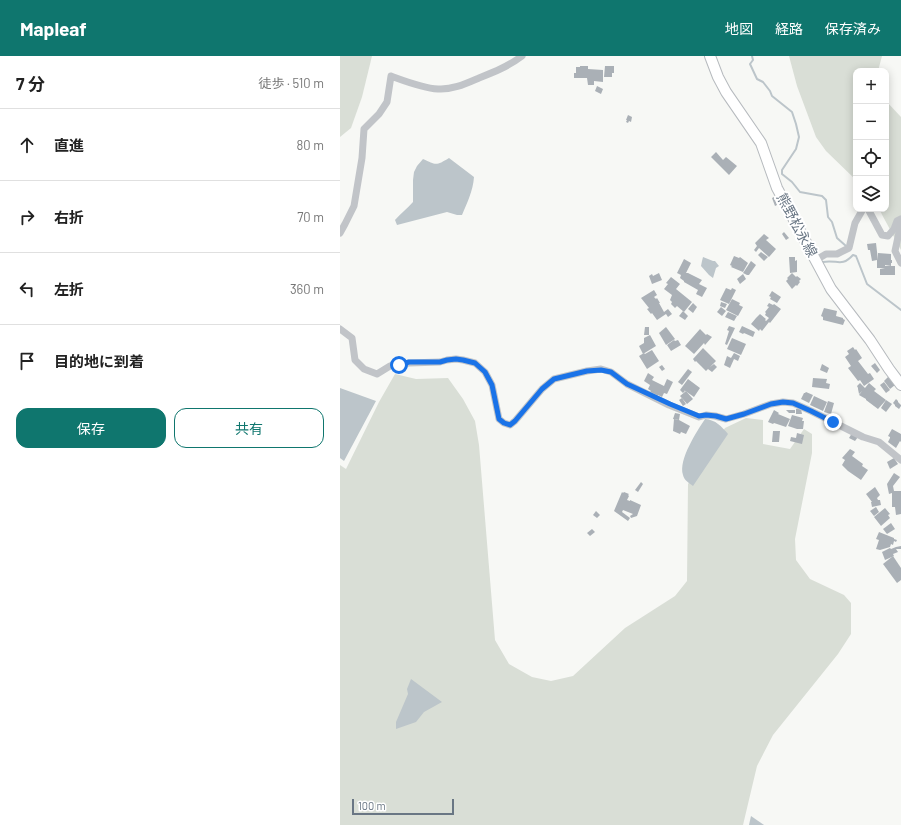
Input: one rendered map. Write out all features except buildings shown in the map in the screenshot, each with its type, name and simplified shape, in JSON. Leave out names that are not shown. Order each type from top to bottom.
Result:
[{"type":"main road","name":"熊野松永線","points":[[710,56],[718,77],[726,92],[761,143],[777,188],[816,260],[818,267],[831,289],[901,385]]},
{"type":"street","points":[[340,233],[354,206],[362,158],[364,129],[379,114],[387,102],[390,76],[428,88],[438,89],[456,87],[499,70],[513,63],[522,56]]},
{"type":"street","points":[[816,260],[826,254],[837,254],[849,248],[855,223],[861,212]]},
{"type":"street","points":[[870,212],[882,235],[888,236],[894,229],[897,221],[901,219]]},
{"type":"street","points":[[901,223],[895,251],[901,263]]},
{"type":"street","points":[[340,329],[352,338],[355,360],[364,369],[377,374],[390,366],[409,362],[440,362],[456,359],[475,363],[485,372],[492,385],[499,419],[510,425],[542,389],[554,379],[587,371],[601,370],[611,372],[627,384],[699,416],[716,416],[726,419],[771,404],[783,402],[793,403],[863,437],[879,442],[901,460]]},
{"type":"shaded area","points":[[340,56],[372,56],[362,97],[351,128],[340,137]]},
{"type":"shaded area","points":[[789,56],[882,56],[879,68],[853,68],[853,177],[826,151],[816,137],[797,86]]},
{"type":"shaded area","points":[[889,104],[901,117],[901,250],[881,212],[889,212]]},
{"type":"shaded area","points":[[449,158],[474,177],[471,192],[462,215],[447,212],[397,225],[395,220],[413,202],[413,180],[414,172],[417,166],[423,159],[436,164]]},
{"type":"shaded area","points":[[703,257],[715,261],[719,266],[716,268],[713,278],[701,266]]},
{"type":"shaded area","points":[[395,374],[416,379],[448,378],[463,399],[475,421],[479,445],[495,640],[509,664],[532,677],[551,681],[573,676],[625,628],[675,596],[687,581],[688,484],[725,428],[746,418],[763,420],[763,444],[790,449],[804,429],[812,434],[812,453],[795,539],[796,560],[810,579],[844,595],[851,603],[851,634],[838,654],[773,735],[757,766],[743,825],[340,825],[340,465],[346,469],[379,402]]},
{"type":"shaded area","points":[[340,388],[376,401],[344,461],[340,458]]},
{"type":"shaded area","points":[[705,419],[715,422],[728,434],[693,486],[684,477],[682,469],[683,462],[689,446]]},
{"type":"shaded area","points":[[411,679],[442,702],[424,712],[416,722],[396,729],[396,722],[408,694],[407,689]]},
{"type":"shaded area","points":[[751,816],[764,825],[749,825]]},
{"type":"waterway","points":[[752,56],[753,60],[750,64],[757,79],[763,82],[772,96],[792,112],[796,124],[799,137],[796,149],[782,170],[782,174],[792,182],[800,192],[822,196],[826,200],[828,217],[832,222],[837,238],[846,246]]},
{"type":"waterway","points":[[823,262],[842,262],[849,259],[853,255],[856,256],[867,284],[901,310]]},
{"type":"route","points":[[399,365],[409,362],[440,362],[456,359],[475,363],[485,372],[492,385],[499,419],[510,425],[542,389],[554,379],[587,371],[601,370],[611,372],[627,384],[699,416],[716,416],[726,419],[771,404],[783,402],[793,403],[833,422]]}]
